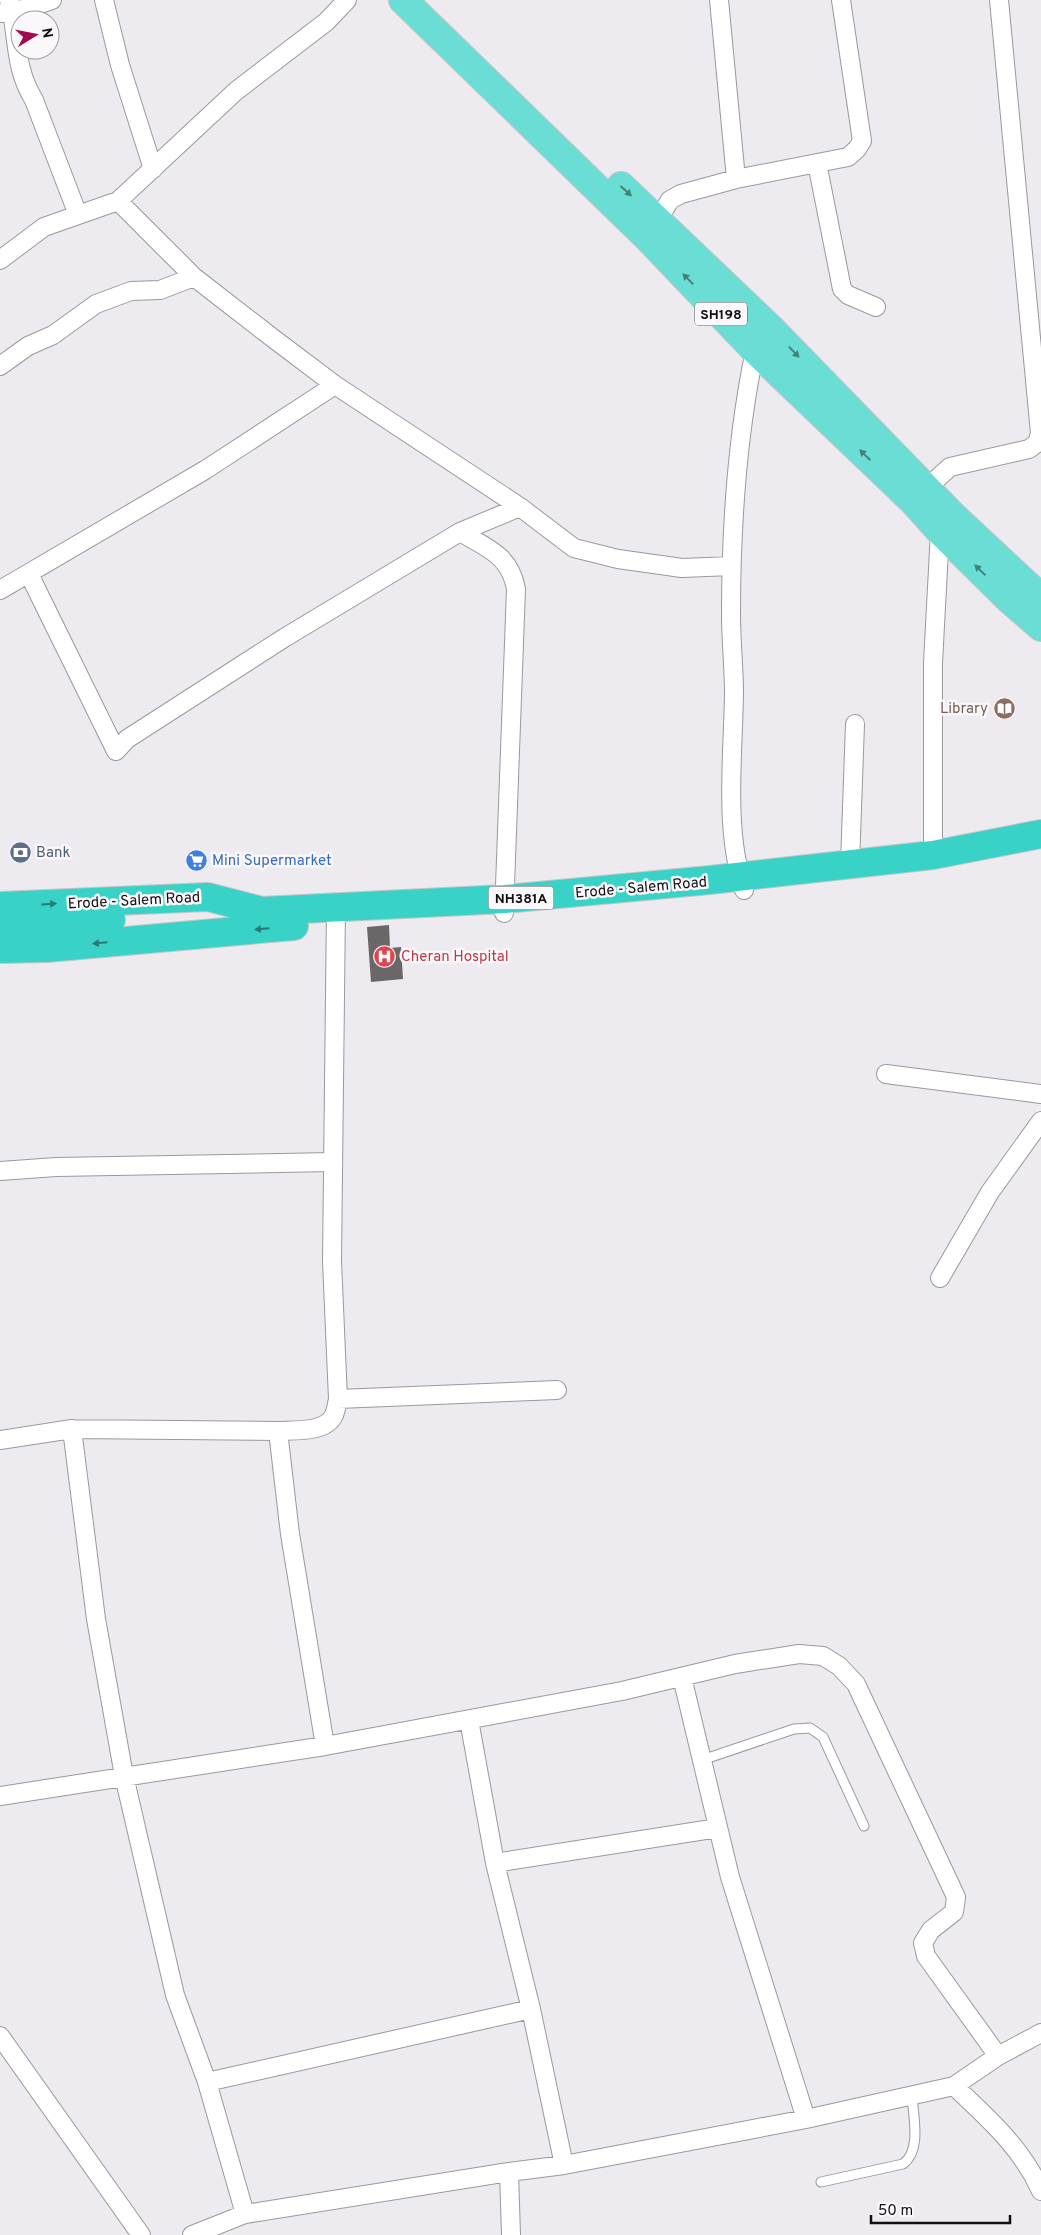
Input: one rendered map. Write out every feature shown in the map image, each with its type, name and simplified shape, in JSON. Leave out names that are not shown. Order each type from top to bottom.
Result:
[{"type":"highway","name":"Erode - Salem Road","points":[[741,884],[850,864],[933,855],[1041,834]]},
{"type":"highway","name":"Erode - Salem Road","points":[[0,949],[48,948],[336,914],[505,906],[937,868],[1041,850]]},
{"type":"highway","name":"Erode - Salem Road","points":[[0,906],[208,897],[262,910],[336,914]]},
{"type":"highway","points":[[0,927],[262,910]]},
{"type":"main road","name":"SH198","points":[[403,0],[653,229]]},
{"type":"main road","name":"SH198","points":[[427,0],[562,133],[653,229],[920,494],[952,515],[1032,595],[1041,627]]},
{"type":"main road","name":"SH198","points":[[920,494],[940,532],[1032,595]]},
{"type":"street","points":[[52,0],[7,8],[25,85],[34,100],[78,215]]},
{"type":"street","points":[[104,0],[120,65],[148,146],[153,168]]},
{"type":"street","points":[[0,260],[44,227],[118,201],[236,91],[326,22],[348,0]]},
{"type":"street","points":[[719,0],[736,179]]},
{"type":"street","points":[[653,229],[670,200],[681,194],[736,179],[848,156],[857,149],[862,141],[841,0]]},
{"type":"street","points":[[920,494],[950,467],[1030,449],[1037,443],[1040,433],[999,0]]},
{"type":"street","points":[[817,163],[842,289],[848,295],[876,307]]},
{"type":"street","points":[[118,201],[194,277],[334,385],[520,507],[574,548],[618,560],[682,568],[731,566]]},
{"type":"street","points":[[0,366],[28,346],[53,335],[96,304],[130,291],[160,290],[194,277]]},
{"type":"street","points":[[741,884],[731,808],[734,692],[730,616],[731,566],[742,422],[763,339]]},
{"type":"street","points":[[0,590],[205,470],[334,385]]},
{"type":"street","points":[[29,574],[116,751],[127,739],[267,649],[460,532],[520,507]]},
{"type":"street","points":[[460,532],[496,554],[508,564],[516,589],[505,906]]},
{"type":"street","points":[[933,855],[933,663],[940,532]]},
{"type":"street","points":[[850,864],[855,724]]},
{"type":"street","points":[[0,1440],[72,1429],[278,1431],[311,1428],[330,1422],[338,1399],[332,1261],[336,914]]},
{"type":"street","points":[[886,1074],[1041,1094]]},
{"type":"street","points":[[940,1278],[990,1192],[1041,1121]]},
{"type":"street","points":[[0,1171],[56,1167],[332,1162]]},
{"type":"street","points":[[338,1399],[557,1390]]},
{"type":"street","points":[[72,1429],[96,1619],[124,1776],[175,1995],[207,2082],[245,2214]]},
{"type":"street","points":[[278,1431],[290,1534],[326,1746]]},
{"type":"street","points":[[0,1796],[326,1746],[622,1691],[735,1664],[800,1654],[823,1656],[840,1666],[856,1684],[956,1897],[954,1912],[931,1930],[923,1943],[926,1956],[998,2056]]},
{"type":"street","points":[[682,1677],[730,1877],[806,2119]]},
{"type":"street","points":[[469,1720],[495,1863],[531,2009],[564,2165]]},
{"type":"street","points":[[495,1863],[718,1828]]},
{"type":"street","points":[[207,2082],[531,2009]]},
{"type":"street","points":[[192,2235],[245,2214],[564,2165],[806,2119],[954,2086],[998,2056],[1041,2033]]},
{"type":"street","points":[[0,2036],[141,2235]]},
{"type":"street","points":[[954,2086],[1004,2134],[1031,2168],[1041,2191]]},
{"type":"street","points":[[509,2172],[511,2235]]},
{"type":"lane","points":[[702,1760],[794,1729],[810,1728],[823,1737],[864,1826]]},
{"type":"lane","points":[[821,2182],[903,2164],[911,2158],[914,2139],[912,2095]]},
{"type":"building","points":[[389,925],[390,948],[401,947],[403,979],[371,982],[367,927]]},
{"type":"place","name":"Library","points":[[1004,708]]},
{"type":"place","name":"Bank","points":[[20,852]]},
{"type":"place","name":"Mini Supermarket","points":[[196,860]]},
{"type":"place","name":"Cheran Hospital","points":[[385,956]]}]
